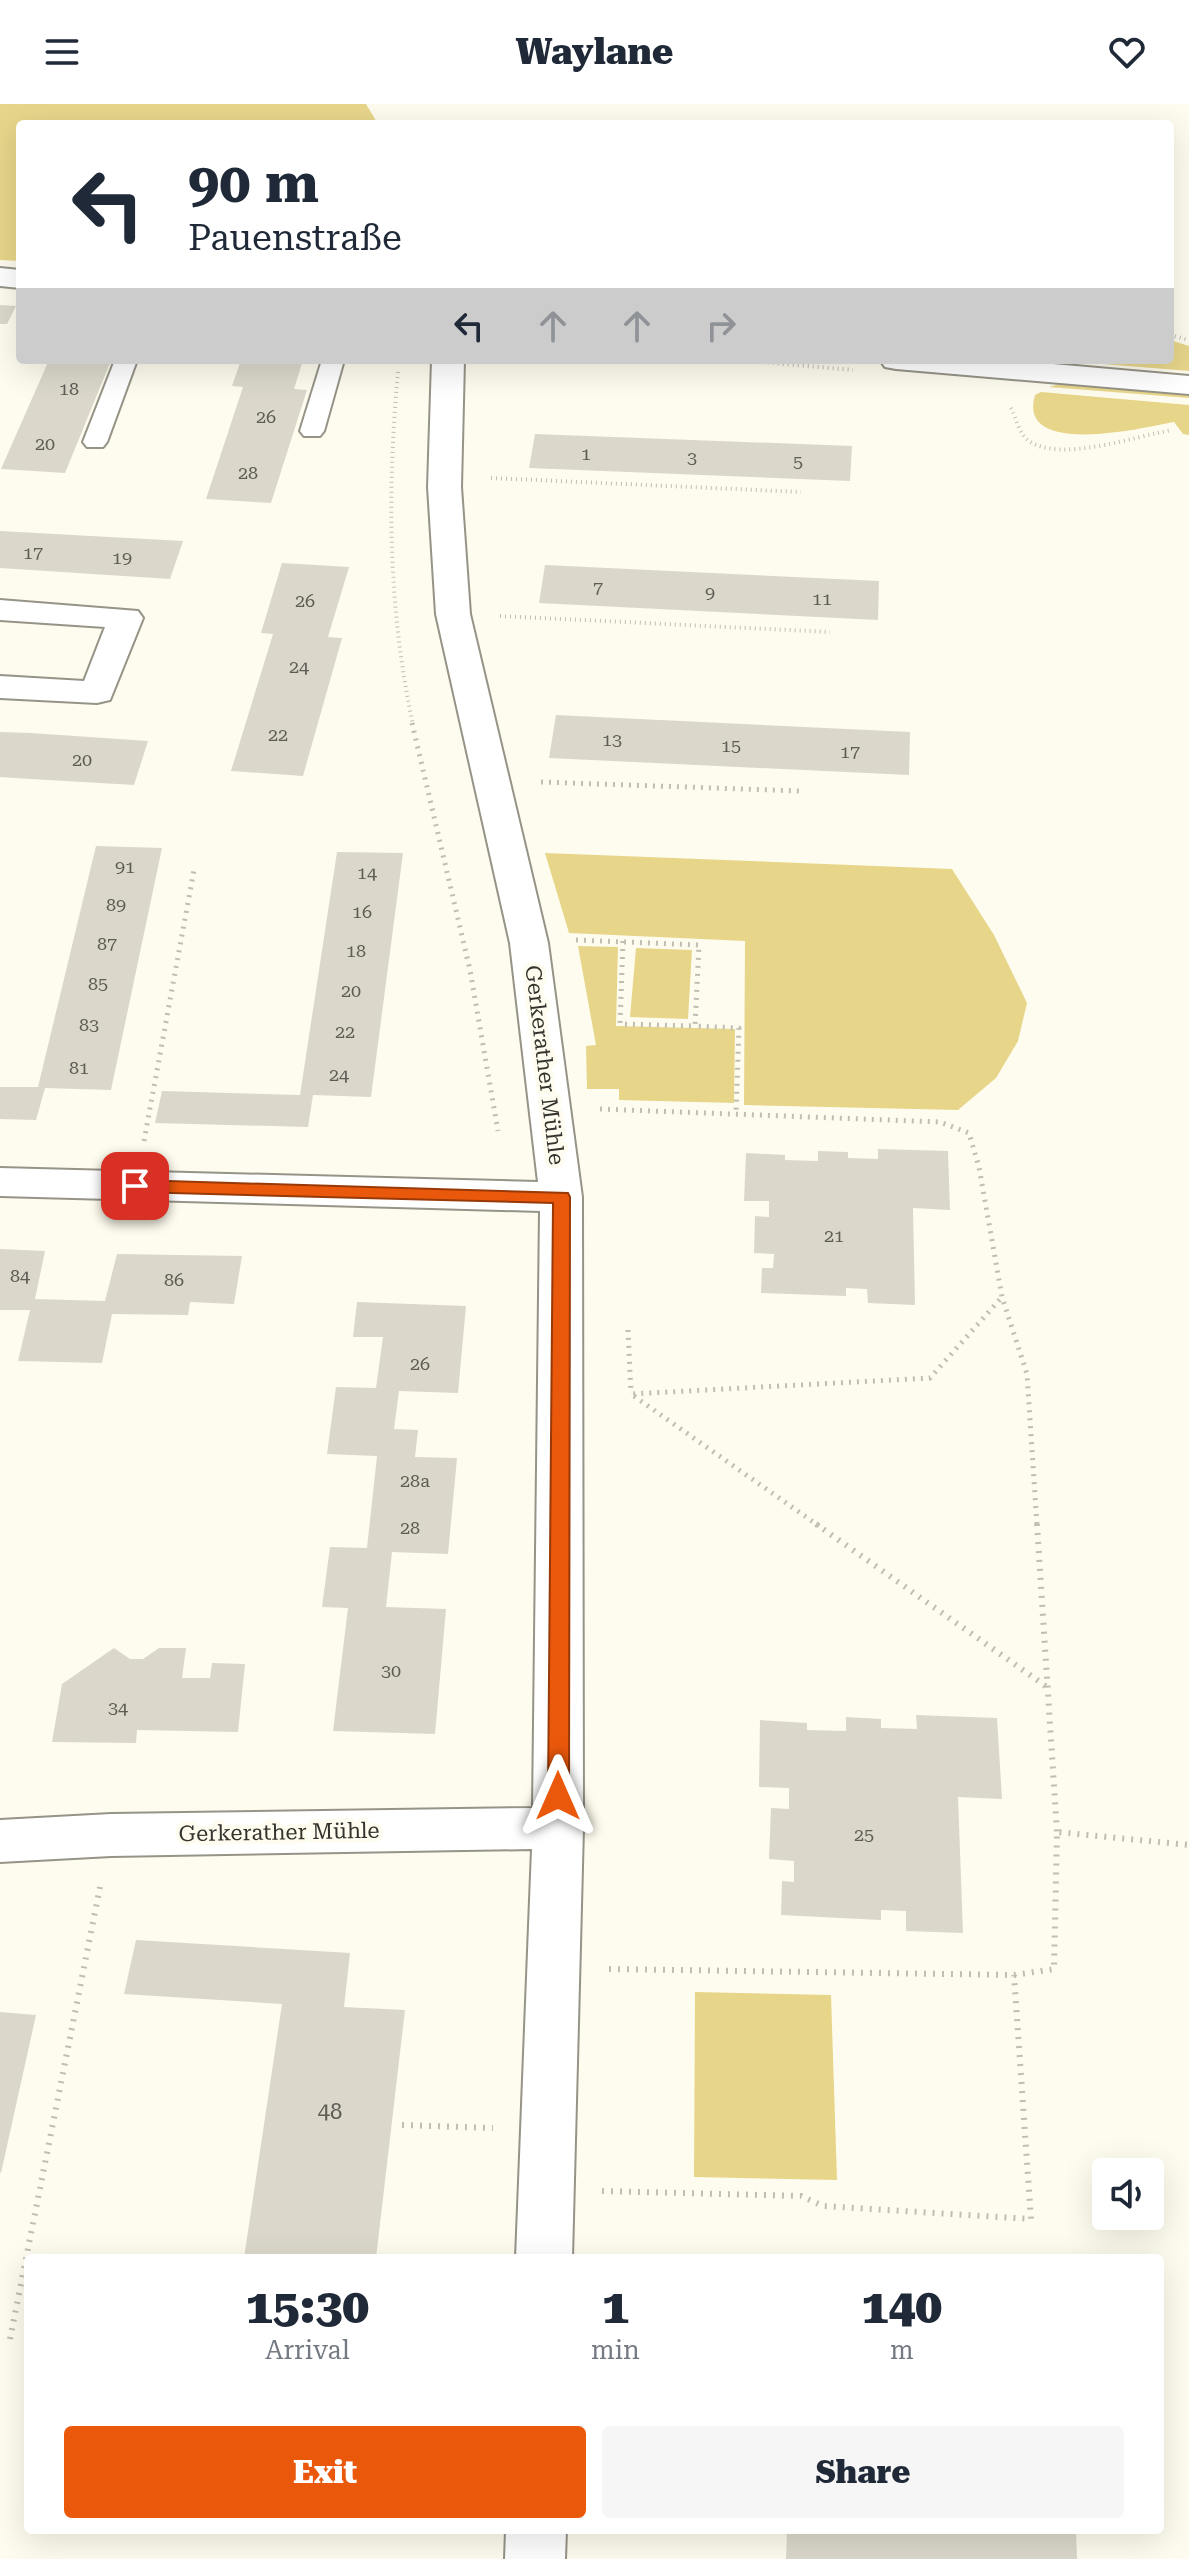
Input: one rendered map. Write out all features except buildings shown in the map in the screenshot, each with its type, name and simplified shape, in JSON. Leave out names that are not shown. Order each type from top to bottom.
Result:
[{"type":"street","name":"Gerkerather Mühle","points":[[448,364],[442,476],[453,614],[527,938],[552,1107],[561,1197],[558,1828],[544,2254]]},
{"type":"street","points":[[940,364],[1189,385]]},
{"type":"street","points":[[0,610],[126,618],[97,692],[0,687]]},
{"type":"street","points":[[0,1182],[561,1197]]},
{"type":"street","name":"Gerkerather Mühle","points":[[0,1841],[111,1835],[558,1828]]},
{"type":"street","points":[[535,2559],[536,2534]]},
{"type":"lane","points":[[95,442],[124,364]]},
{"type":"lane","points":[[312,431],[332,364]]},
{"type":"path","points":[[398,367],[390,452],[389,546],[397,633],[413,728],[470,970],[484,1047],[500,1148],[498,1196]]},
{"type":"path","points":[[1006,370],[1009,403],[1023,435],[1030,442],[1063,449],[1172,430]]},
{"type":"path","points":[[442,476],[801,492]]},
{"type":"path","points":[[453,614],[830,632]]},
{"type":"path","points":[[493,781],[800,791]]},
{"type":"path","points":[[135,1186],[194,870]]},
{"type":"path","points":[[527,938],[699,945],[695,1026]]},
{"type":"path","points":[[623,941],[620,1024],[739,1028],[736,1114]]},
{"type":"path","points":[[552,1107],[940,1122],[969,1133],[979,1167],[1002,1297],[1027,1374],[1057,1832],[1054,1969],[1014,1975],[553,1968]]},
{"type":"path","points":[[631,1394],[930,1378],[1002,1297]]},
{"type":"path","points":[[628,1330],[631,1394]]},
{"type":"path","points":[[631,1394],[1048,1687]]},
{"type":"path","points":[[1057,1832],[1189,1845]]},
{"type":"path","points":[[27,2254],[111,1835]]},
{"type":"path","points":[[547,2189],[801,2196],[823,2206],[1031,2219],[1014,1975]]},
{"type":"path","points":[[402,2125],[549,2129]]},
{"type":"path","points":[[10,2339],[24,2269]]},
{"type":"shaded area","points":[[0,104],[366,104],[376,120],[16,120],[16,261],[0,260]]},
{"type":"shaded area","points":[[1174,341],[1189,346],[1189,371],[1103,364],[1174,364]]},
{"type":"shaded area","points":[[1063,383],[1189,393],[1189,398],[1049,387]]},
{"type":"shaded area","points":[[1041,392],[1189,405],[1189,435],[1183,434],[1174,422],[1113,433],[1064,433],[1045,427],[1034,415],[1035,395]]},
{"type":"shaded area","points":[[545,853],[952,869],[994,935],[1027,1003],[1018,1041],[996,1078],[958,1110],[744,1105],[745,941],[569,933]]},
{"type":"shaded area","points":[[578,946],[618,947],[616,1026],[735,1029],[734,1103],[619,1100],[619,1089],[587,1089],[586,1046],[596,1045]]},
{"type":"shaded area","points":[[636,948],[692,950],[688,1019],[630,1017]]},
{"type":"shaded area","points":[[695,1992],[831,1995],[837,2180],[694,2177]]},
{"type":"route","points":[[135,1186],[561,1197],[558,1796]]}]
